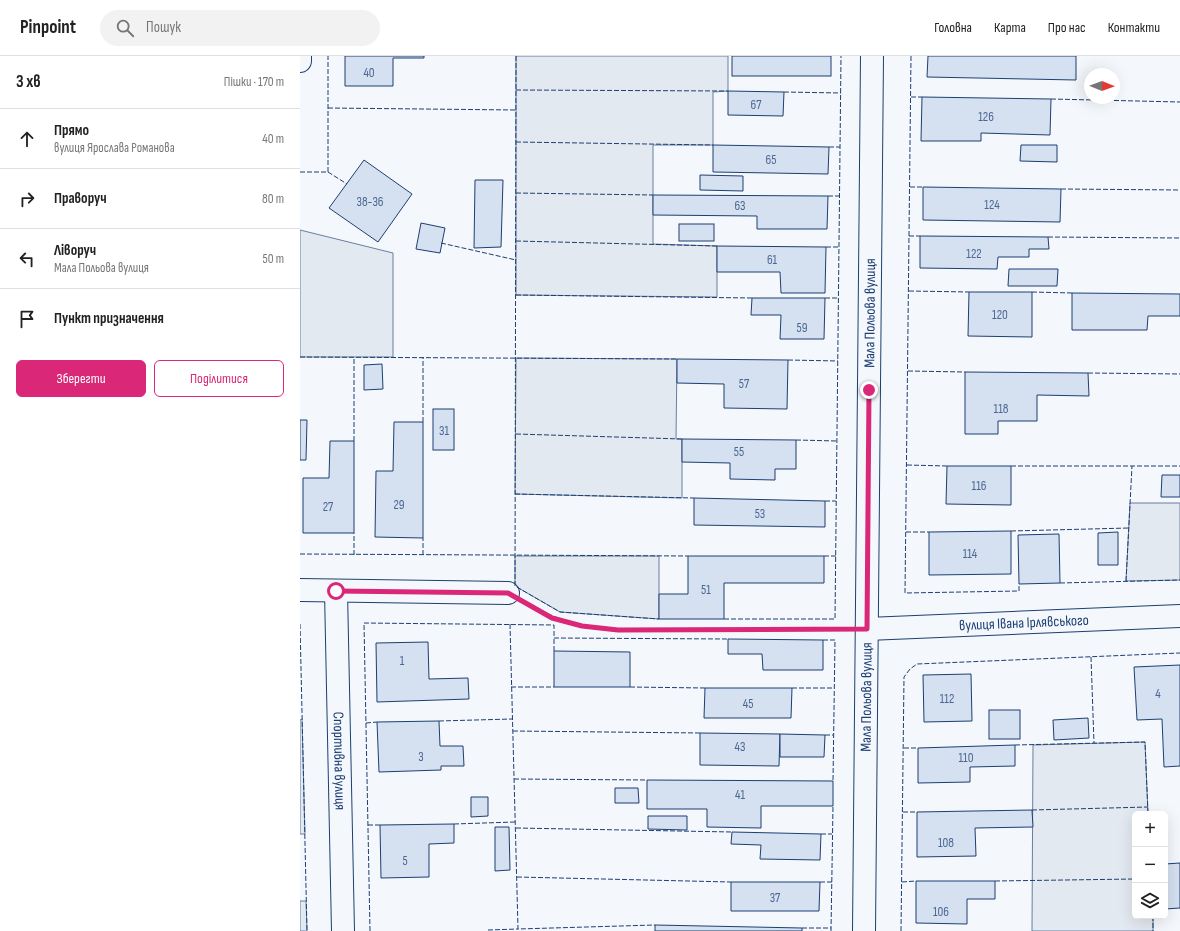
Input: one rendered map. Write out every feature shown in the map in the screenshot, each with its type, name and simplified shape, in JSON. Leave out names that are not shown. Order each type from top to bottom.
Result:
[{"type":"street","points":[[300,56],[300,61]]},
{"type":"street","name":"Мала Польова вулиця","points":[[864,931],[872,56]]},
{"type":"street","points":[[300,590],[508,593]]},
{"type":"street","name":"Спортивна вулиця","points":[[336,591],[343,931]]},
{"type":"street","name":"вулиця Івана Ірлявського","points":[[867,629],[1180,616]]},
{"type":"path","points":[[508,593],[552,618],[582,626],[611,629],[867,629]]},
{"type":"shaded area","points":[[516,56],[728,56],[728,91],[713,92],[713,145],[653,145],[653,244],[717,246],[717,297],[516,295]]},
{"type":"shaded area","points":[[300,230],[393,253],[393,357],[300,357]]},
{"type":"shaded area","points":[[516,358],[677,359],[676,439],[682,439],[682,498],[515,494]]},
{"type":"shaded area","points":[[1130,503],[1180,503],[1180,580],[1126,581]]},
{"type":"shaded area","points":[[515,556],[659,556],[659,619],[560,612],[515,586]]},
{"type":"shaded area","points":[[302,719],[305,834],[300,834],[300,720]]},
{"type":"shaded area","points":[[1145,742],[1148,811],[1132,811],[1132,919],[1153,919],[1153,931],[1032,931],[1033,745]]},
{"type":"shaded area","points":[[300,901],[306,901],[307,931],[300,931]]},
{"type":"building","points":[[345,56],[424,56],[424,58],[393,58],[393,86],[345,86]]},
{"type":"building","points":[[732,56],[831,56],[831,76],[732,76]]},
{"type":"building","points":[[928,56],[1076,56],[1076,80],[927,77]]},
{"type":"building","points":[[728,91],[784,92],[783,116],[728,115]]},
{"type":"building","points":[[922,97],[1051,99],[1050,135],[981,133],[981,141],[921,141]]},
{"type":"building","points":[[713,145],[829,147],[828,174],[713,172]]},
{"type":"building","points":[[1021,145],[1057,145],[1057,162],[1020,161]]},
{"type":"building","points":[[364,160],[412,194],[378,242],[329,208]]},
{"type":"building","points":[[700,175],[743,176],[743,191],[700,190]]},
{"type":"building","points":[[475,180],[503,180],[501,247],[474,248]]},
{"type":"building","points":[[923,187],[1061,189],[1060,222],[923,220]]},
{"type":"building","points":[[653,195],[828,196],[827,229],[757,229],[757,216],[653,215]]},
{"type":"building","points":[[421,223],[445,228],[440,253],[416,249]]},
{"type":"building","points":[[679,224],[714,224],[714,241],[679,241]]},
{"type":"building","points":[[920,236],[1048,237],[1049,249],[1029,249],[1029,257],[998,257],[997,269],[920,268]]},
{"type":"building","points":[[717,246],[826,247],[825,293],[781,293],[780,272],[717,272]]},
{"type":"building","points":[[1009,269],[1058,269],[1057,286],[1008,286]]},
{"type":"building","points":[[969,292],[1032,292],[1032,337],[968,336]]},
{"type":"building","points":[[1072,293],[1180,294],[1180,316],[1148,316],[1147,330],[1072,330]]},
{"type":"building","points":[[752,298],[825,298],[824,339],[780,339],[781,315],[751,315]]},
{"type":"building","points":[[677,359],[788,360],[787,409],[724,408],[724,384],[677,383]]},
{"type":"building","points":[[382,364],[383,389],[364,390],[364,365]]},
{"type":"building","points":[[965,372],[1088,373],[1089,396],[1037,395],[1037,421],[998,421],[998,434],[965,434]]},
{"type":"building","points":[[433,409],[454,409],[454,450],[433,450]]},
{"type":"building","points":[[300,420],[307,420],[306,460],[300,460]]},
{"type":"building","points":[[394,422],[423,422],[423,538],[375,537],[376,471],[393,471]]},
{"type":"building","points":[[682,439],[796,440],[796,469],[775,469],[775,480],[730,479],[730,463],[682,462]]},
{"type":"building","points":[[330,441],[354,441],[354,533],[303,533],[303,478],[329,478]]},
{"type":"building","points":[[947,466],[1011,466],[1011,505],[946,504]]},
{"type":"building","points":[[1162,475],[1180,475],[1180,497],[1161,497]]},
{"type":"building","points":[[694,498],[825,501],[825,527],[694,525]]},
{"type":"building","points":[[1011,531],[1011,574],[929,575],[929,532]]},
{"type":"building","points":[[1118,532],[1118,565],[1098,565],[1098,533]]},
{"type":"building","points":[[1059,534],[1060,583],[1019,584],[1018,535]]},
{"type":"building","points":[[688,556],[824,556],[824,583],[724,583],[724,619],[659,619],[659,594],[688,594]]},
{"type":"building","points":[[728,639],[823,640],[823,670],[763,670],[762,654],[728,654]]},
{"type":"building","points":[[428,642],[429,679],[468,678],[469,699],[377,702],[376,643]]},
{"type":"building","points":[[554,651],[630,652],[630,687],[554,687]]},
{"type":"building","points":[[1180,665],[1180,766],[1164,767],[1162,719],[1137,720],[1134,667]]},
{"type":"building","points":[[971,674],[972,721],[924,722],[923,675]]},
{"type":"building","points":[[705,688],[792,688],[791,718],[704,718]]},
{"type":"building","points":[[989,710],[1020,710],[1020,739],[989,739]]},
{"type":"building","points":[[1088,718],[1089,738],[1054,740],[1053,720]]},
{"type":"building","points":[[439,721],[440,746],[463,746],[464,766],[441,766],[441,770],[379,772],[377,722]]},
{"type":"building","points":[[700,733],[780,734],[779,766],[700,765]]},
{"type":"building","points":[[780,734],[825,735],[824,757],[780,757]]},
{"type":"building","points":[[1015,745],[1015,766],[970,767],[970,782],[918,783],[918,748]]},
{"type":"building","points":[[647,780],[833,781],[833,806],[761,806],[761,828],[707,827],[707,809],[647,809]]},
{"type":"building","points":[[615,788],[638,788],[639,803],[615,803]]},
{"type":"building","points":[[471,797],[488,797],[488,816],[471,817]]},
{"type":"building","points":[[1032,810],[1033,827],[975,828],[976,856],[917,857],[917,812]]},
{"type":"building","points":[[648,816],[687,816],[687,830],[648,829]]},
{"type":"building","points":[[454,824],[454,843],[429,844],[429,877],[381,878],[380,825]]},
{"type":"building","points":[[495,827],[509,827],[510,870],[495,871]]},
{"type":"building","points":[[732,832],[821,834],[820,860],[760,859],[761,845],[731,844]]},
{"type":"building","points":[[1180,863],[1180,908],[1168,909],[1168,864]]},
{"type":"building","points":[[916,881],[995,881],[995,899],[967,899],[967,924],[916,923]]},
{"type":"building","points":[[731,882],[820,882],[819,911],[731,911]]},
{"type":"building","points":[[655,925],[802,928],[802,931],[655,931]]},
{"type":"fence","points":[[300,172],[328,172],[328,56]]},
{"type":"fence","points":[[516,56],[515,586],[560,612],[659,619]]},
{"type":"fence","points":[[724,619],[835,619],[841,56]]},
{"type":"fence","points":[[911,56],[905,593],[1019,591],[1019,584]]},
{"type":"fence","points":[[516,90],[728,91]]},
{"type":"fence","points":[[784,92],[841,93]]},
{"type":"fence","points":[[911,97],[922,97]]},
{"type":"fence","points":[[1051,99],[1180,102]]},
{"type":"fence","points":[[328,108],[516,110]]},
{"type":"fence","points":[[516,142],[713,145]]},
{"type":"fence","points":[[829,147],[840,147]]},
{"type":"fence","points":[[328,172],[347,184]]},
{"type":"fence","points":[[910,187],[923,187]]},
{"type":"fence","points":[[1061,189],[1180,190]]},
{"type":"fence","points":[[516,193],[653,195]]},
{"type":"fence","points":[[828,196],[840,196]]},
{"type":"fence","points":[[909,236],[920,236]]},
{"type":"fence","points":[[1048,237],[1180,238]]},
{"type":"fence","points":[[516,241],[717,246]]},
{"type":"fence","points":[[441,243],[516,260]]},
{"type":"fence","points":[[826,247],[840,247]]},
{"type":"fence","points":[[909,291],[969,292]]},
{"type":"fence","points":[[1032,292],[1072,293]]},
{"type":"fence","points":[[516,295],[752,298]]},
{"type":"fence","points":[[825,298],[839,298]]},
{"type":"fence","points":[[300,357],[677,359]]},
{"type":"fence","points":[[354,357],[354,441]]},
{"type":"fence","points":[[423,357],[423,422]]},
{"type":"fence","points":[[788,360],[838,361]]},
{"type":"fence","points":[[908,371],[965,372]]},
{"type":"fence","points":[[1088,373],[1180,374]]},
{"type":"fence","points":[[516,434],[682,439]]},
{"type":"fence","points":[[796,440],[837,441]]},
{"type":"fence","points":[[907,465],[947,466]]},
{"type":"fence","points":[[1011,466],[1180,466]]},
{"type":"fence","points":[[1126,581],[1132,466]]},
{"type":"fence","points":[[515,494],[694,498]]},
{"type":"fence","points":[[825,501],[836,501]]},
{"type":"fence","points":[[1011,531],[1129,528]]},
{"type":"fence","points":[[906,532],[929,532]]},
{"type":"fence","points":[[354,533],[354,555]]},
{"type":"fence","points":[[423,538],[423,555]]},
{"type":"fence","points":[[300,554],[688,556]]},
{"type":"fence","points":[[824,556],[836,556]]},
{"type":"fence","points":[[1060,583],[1180,580]]},
{"type":"fence","points":[[370,931],[364,623],[554,625],[554,638],[728,639]]},
{"type":"fence","points":[[300,624],[307,931]]},
{"type":"fence","points":[[510,624],[518,929],[655,925]]},
{"type":"fence","points":[[554,638],[554,651]]},
{"type":"fence","points":[[823,640],[835,640],[833,781]]},
{"type":"fence","points":[[901,931],[904,677],[910,669],[917,664],[1180,653]]},
{"type":"fence","points":[[1091,657],[1094,743]]},
{"type":"fence","points":[[511,687],[554,687]]},
{"type":"fence","points":[[630,687],[705,688]]},
{"type":"fence","points":[[792,688],[834,688]]},
{"type":"fence","points":[[439,721],[512,719]]},
{"type":"fence","points":[[366,723],[377,722]]},
{"type":"fence","points":[[513,731],[700,733]]},
{"type":"fence","points":[[825,735],[833,735]]},
{"type":"fence","points":[[1015,745],[1145,742],[1148,811]]},
{"type":"fence","points":[[904,748],[918,748]]},
{"type":"fence","points":[[514,779],[647,780]]},
{"type":"fence","points":[[831,931],[833,806]]},
{"type":"fence","points":[[1032,810],[1148,807]]},
{"type":"fence","points":[[903,812],[917,812]]},
{"type":"fence","points":[[454,824],[515,822]]},
{"type":"fence","points":[[368,825],[380,825]]},
{"type":"fence","points":[[516,828],[732,832]]},
{"type":"fence","points":[[821,834],[832,834]]},
{"type":"fence","points":[[517,877],[731,882]]},
{"type":"fence","points":[[995,881],[1132,879]]},
{"type":"fence","points":[[902,882],[916,881]]},
{"type":"fence","points":[[820,882],[832,882]]},
{"type":"fence","points":[[1153,919],[1153,931]]},
{"type":"fence","points":[[802,928],[831,928]]},
{"type":"fence","points":[[488,930],[518,929]]},
{"type":"route","points":[[336,591],[508,593],[552,618],[582,626],[618,630],[867,629],[869,390]]}]
